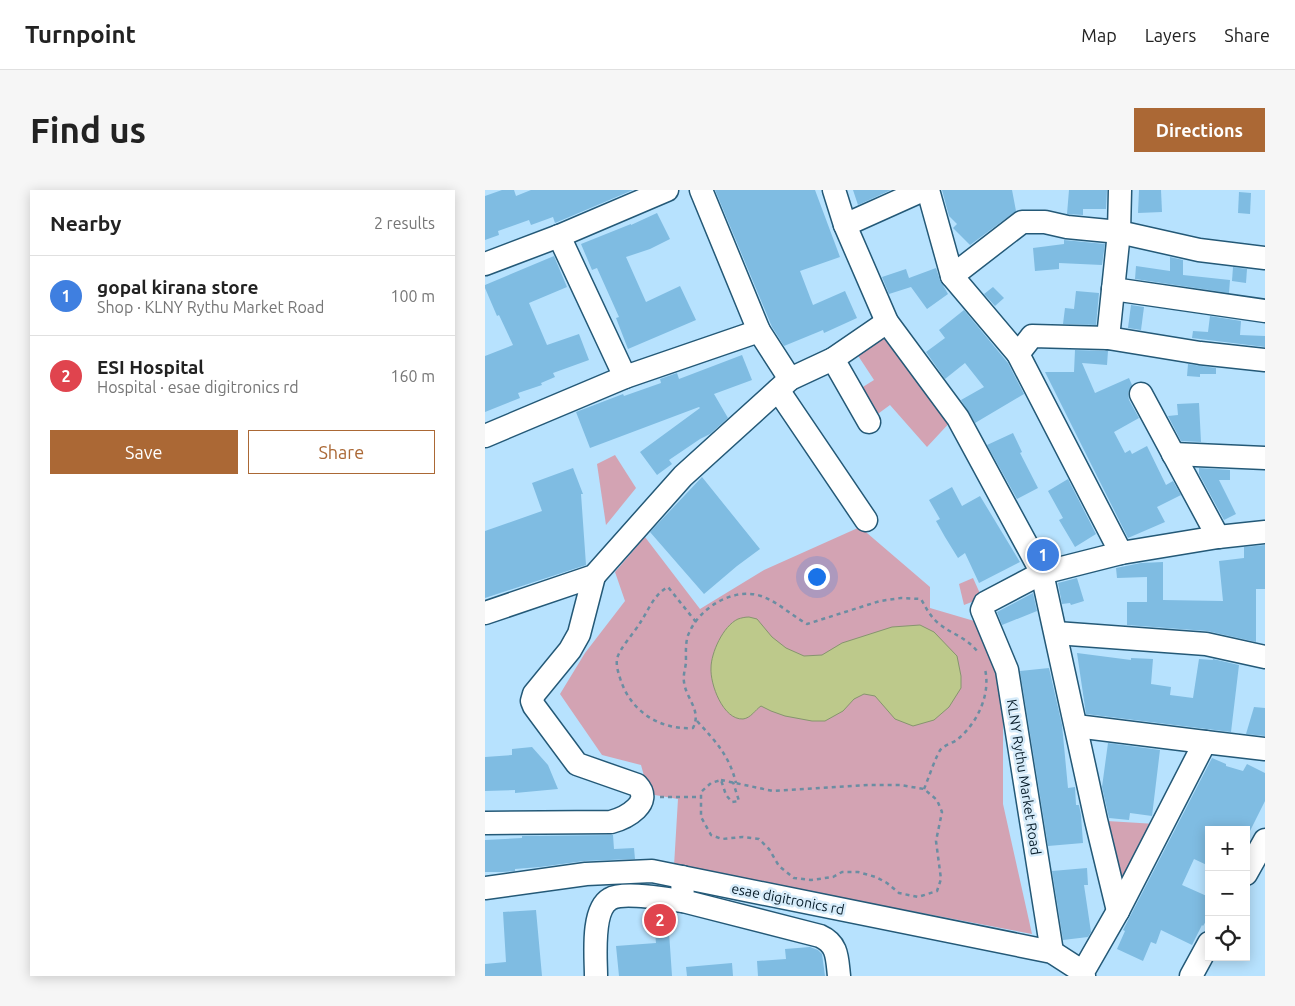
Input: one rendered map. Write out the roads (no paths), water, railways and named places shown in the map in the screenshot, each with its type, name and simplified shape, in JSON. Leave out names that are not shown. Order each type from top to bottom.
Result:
[{"type":"street","points":[[485,264],[559,236],[667,190]]},
{"type":"street","points":[[701,190],[759,331],[784,384],[867,520]]},
{"type":"street","points":[[834,190],[845,225],[887,322],[958,418],[1042,573],[1096,820],[1118,911]]},
{"type":"street","points":[[845,225],[923,190]]},
{"type":"street","points":[[928,190],[952,276],[1018,354],[1121,553]]},
{"type":"street","points":[[1108,338],[1119,232],[1120,190]]},
{"type":"street","points":[[952,276],[1022,222],[1045,222],[1067,227],[1119,232],[1199,250],[1265,258]]},
{"type":"street","points":[[559,236],[625,377]]},
{"type":"street","points":[[1113,290],[1265,312]]},
{"type":"street","points":[[485,823],[611,822],[634,812],[643,796],[642,790],[637,785],[577,764],[532,701],[535,694],[570,650],[579,634],[594,576],[683,476],[784,384],[833,359],[887,322]]},
{"type":"street","points":[[485,436],[625,377],[759,331]]},
{"type":"street","points":[[1018,354],[1032,336],[1108,338],[1200,353],[1265,360]]},
{"type":"street","points":[[833,359],[869,422]]},
{"type":"street","points":[[1141,394],[1218,537]]},
{"type":"street","points":[[1173,454],[1265,458]]},
{"type":"street","points":[[1042,573],[1121,553],[1218,537],[1265,532]]},
{"type":"street","name":"KLNY Rythu Market Road","points":[[1042,573],[985,603],[982,610],[1007,670],[1052,952]]},
{"type":"street","points":[[485,613],[594,576]]},
{"type":"street","points":[[1056,633],[1206,644],[1265,657]]},
{"type":"street","points":[[1076,726],[1265,749]]},
{"type":"street","points":[[1084,974],[1205,742]]},
{"type":"street","points":[[1248,871],[1265,840]]},
{"type":"street","name":"esae digitronics rd","points":[[485,888],[586,874],[652,871],[1052,952],[1084,974]]},
{"type":"street","points":[[681,877],[683,901]]},
{"type":"street","points":[[596,976],[596,941],[598,918],[602,907],[611,898],[633,895],[683,901],[820,936],[829,940],[835,950],[839,976]]},
{"type":"street","points":[[1191,976],[1205,950]]},
{"type":"place","name":"gopal kirana store","points":[[1043,555]]},
{"type":"place","name":"ESI Hospital","points":[[660,920]]}]
